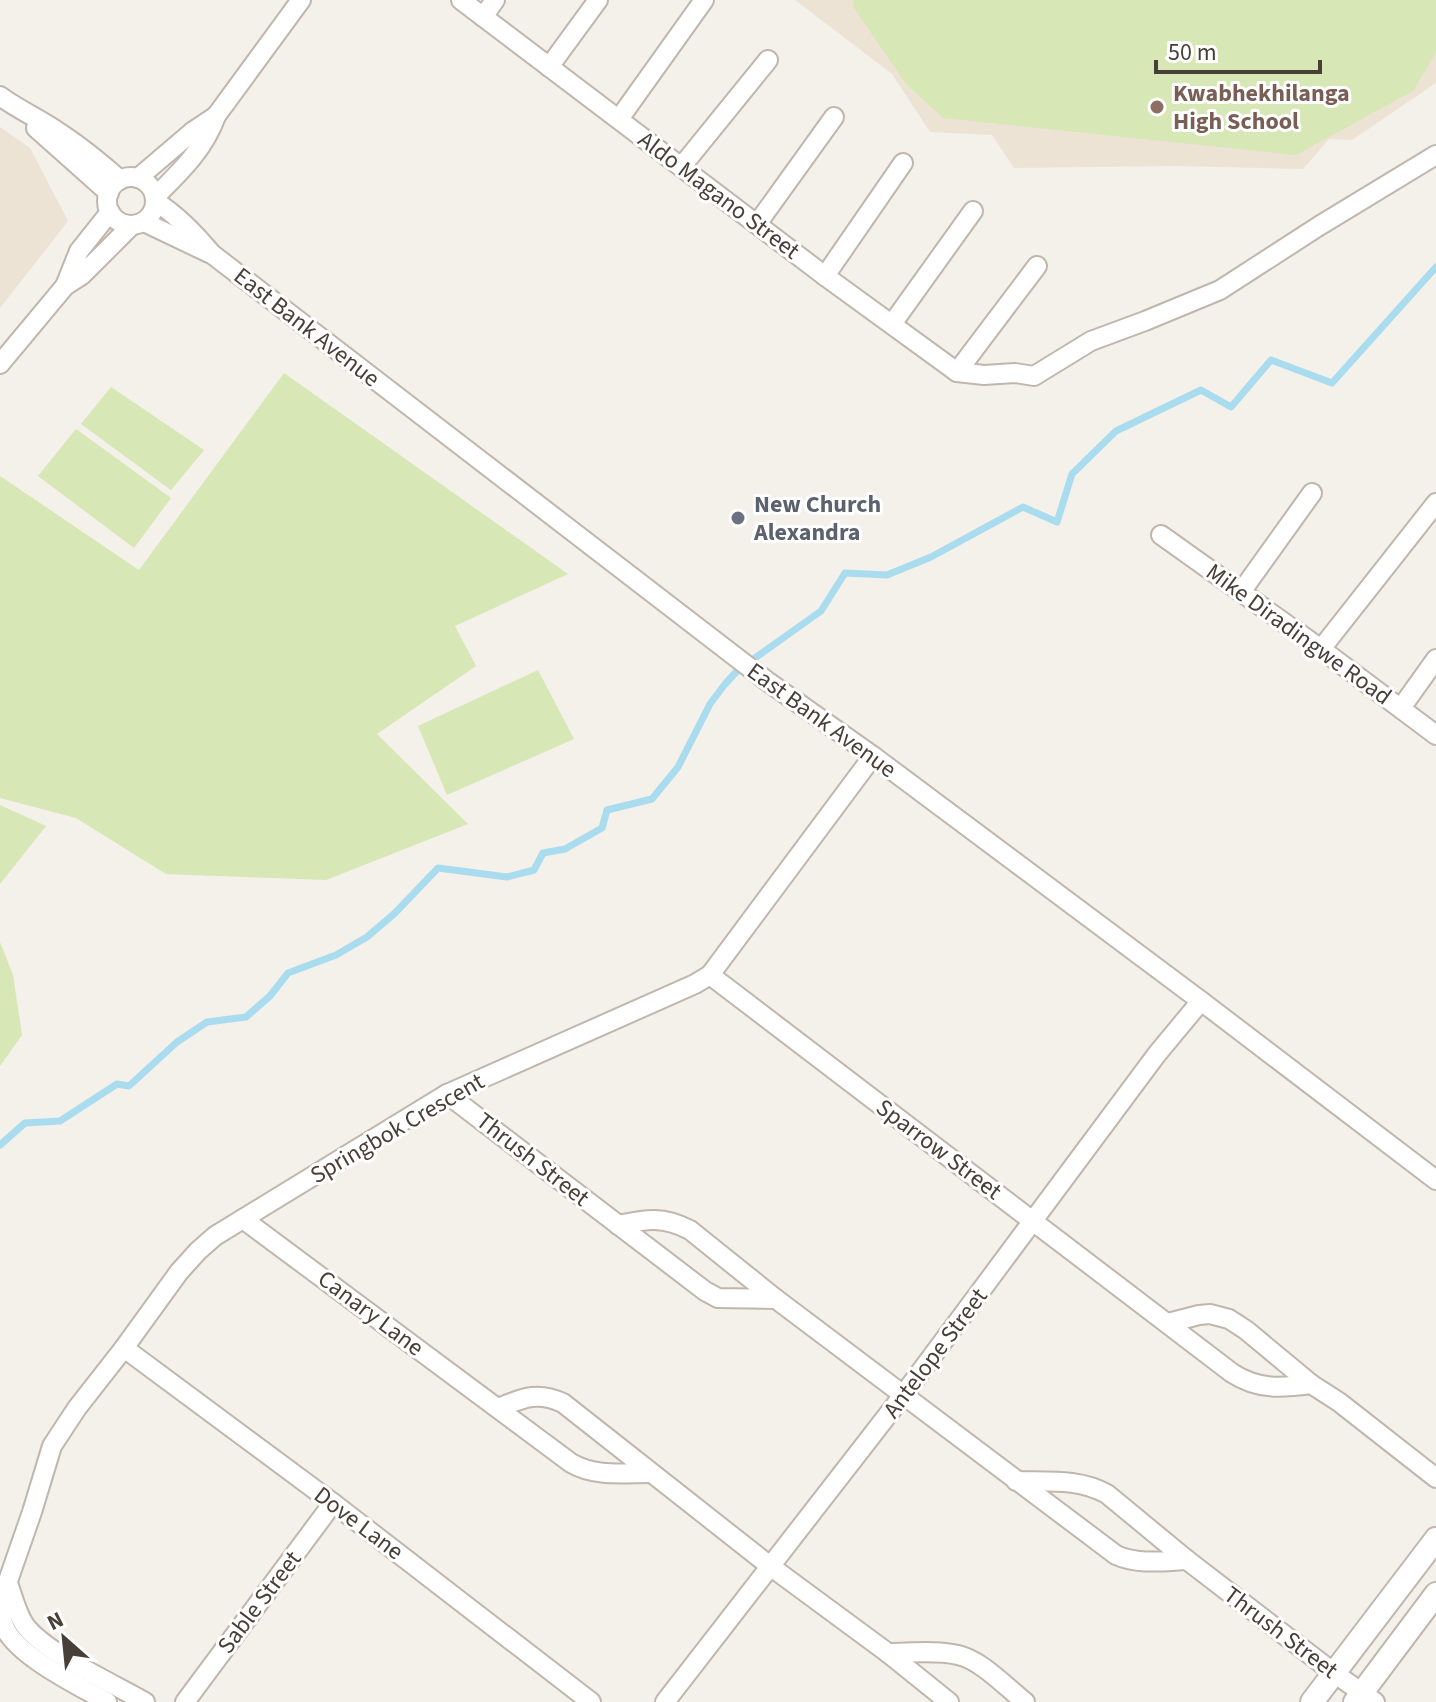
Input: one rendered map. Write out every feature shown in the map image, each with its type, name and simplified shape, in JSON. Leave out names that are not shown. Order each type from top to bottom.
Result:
[{"type":"street","points":[[0,364],[65,286],[150,216],[155,199],[202,145],[216,116],[301,0]]},
{"type":"street","name":"Aldo Magano Street","points":[[461,0],[957,372]]},
{"type":"street","points":[[483,17],[495,0]]},
{"type":"street","points":[[549,67],[598,0]]},
{"type":"street","points":[[619,119],[704,0]]},
{"type":"street","points":[[682,166],[768,60]]},
{"type":"street","points":[[0,96],[36,128],[122,183],[146,182],[155,199]]},
{"type":"street","points":[[138,223],[123,223],[110,212],[108,206],[122,183],[216,116]]},
{"type":"street","points":[[757,224],[834,117]]},
{"type":"street","points":[[957,372],[1034,376],[1091,341],[1220,290],[1436,155]]},
{"type":"street","points":[[825,276],[903,163]]},
{"type":"street","name":"East Bank Avenue","points":[[155,199],[191,229],[212,254],[767,681],[873,756],[1436,1180]]},
{"type":"street","points":[[892,324],[973,211]]},
{"type":"street","points":[[65,286],[79,251],[110,212]]},
{"type":"street","name":"East Bank Avenue","points":[[138,223],[212,254]]},
{"type":"street","points":[[957,372],[1037,266]]},
{"type":"street","points":[[1241,592],[1312,493]]},
{"type":"street","points":[[1321,649],[1436,503]]},
{"type":"street","name":"Mike Diradingwe Road","points":[[1161,535],[1436,735]]},
{"type":"street","points":[[1401,708],[1436,659]]},
{"type":"street","name":"Springbok Crescent","points":[[107,1702],[46,1666],[13,1640],[0,1612],[1,1601],[52,1446],[179,1272],[215,1236],[447,1094],[710,975],[873,756]]},
{"type":"street","name":"Sparrow Street","points":[[710,975],[1232,1373],[1252,1385],[1311,1384]]},
{"type":"street","name":"Antelope Street","points":[[665,1702],[904,1394],[1157,1054],[1201,1001]]},
{"type":"street","name":"Thrush Street","points":[[447,1094],[712,1295],[776,1299]]},
{"type":"street","name":"Canary Lane","points":[[243,1219],[554,1452],[583,1470],[594,1473],[650,1473]]},
{"type":"street","points":[[618,1225],[661,1219],[690,1230],[776,1299],[1116,1555],[1126,1560],[1148,1562],[1187,1560]]},
{"type":"street","points":[[1168,1323],[1210,1314],[1229,1319],[1436,1478]]},
{"type":"street","name":"Dove Lane","points":[[124,1348],[333,1503],[591,1702]]},
{"type":"street","points":[[498,1408],[531,1396],[563,1403],[949,1702]]},
{"type":"street","name":"Thrush Street","points":[[1016,1481],[1069,1482],[1095,1487],[1107,1494],[1364,1699]]},
{"type":"street","name":"Sable Street","points":[[185,1702],[333,1503]]},
{"type":"street","points":[[1312,1702],[1436,1539]]},
{"type":"street","points":[[8,1583],[24,1623],[39,1639],[145,1702]]},
{"type":"street","points":[[1364,1699],[1436,1594]]},
{"type":"street","points":[[888,1653],[955,1654],[966,1657],[1025,1702]]},
{"type":"shaded area","name":"Kwabhekhilanga High School","points":[[795,0],[1436,0],[1436,83],[1352,140],[1329,139],[1303,169],[1174,166],[1014,168],[992,135],[930,132],[892,74]]},
{"type":"shaded area","points":[[0,127],[30,148],[68,221],[0,308]]},
{"type":"green space","name":"Kwabhekhilanga High School","points":[[853,0],[1436,0],[1436,52],[1413,91],[1296,155],[943,118],[906,84],[854,8]]},
{"type":"green space","points":[[284,373],[568,574],[455,626],[476,666],[377,734],[468,824],[326,880],[166,874],[76,818],[0,798],[0,476],[139,570]]},
{"type":"green space","points":[[111,387],[204,450],[171,490],[81,424]]},
{"type":"green space","points":[[76,429],[171,498],[134,548],[38,476]]},
{"type":"green space","points":[[538,670],[574,739],[447,795],[418,726]]},
{"type":"green space","points":[[0,805],[46,826],[0,884]]},
{"type":"green space","points":[[0,942],[13,975],[22,1035],[0,1066]]},
{"type":"waterway","points":[[0,1145],[25,1123],[60,1121],[117,1084],[129,1086],[177,1042],[207,1022],[246,1017],[270,996],[288,973],[336,955],[367,937],[438,868],[507,877],[534,870],[543,853],[565,849],[602,828],[607,810],[652,799],[678,767],[710,704],[725,684],[738,670],[821,611],[845,573],[887,575],[931,557],[1023,507],[1057,522],[1072,474],[1116,431],[1201,390],[1231,407],[1271,360],[1332,383],[1436,267]]},
{"type":"place","name":"Kwabhekhilanga High School","points":[[1157,107]]},
{"type":"place","name":"New Church Alexandra","points":[[738,518]]}]
